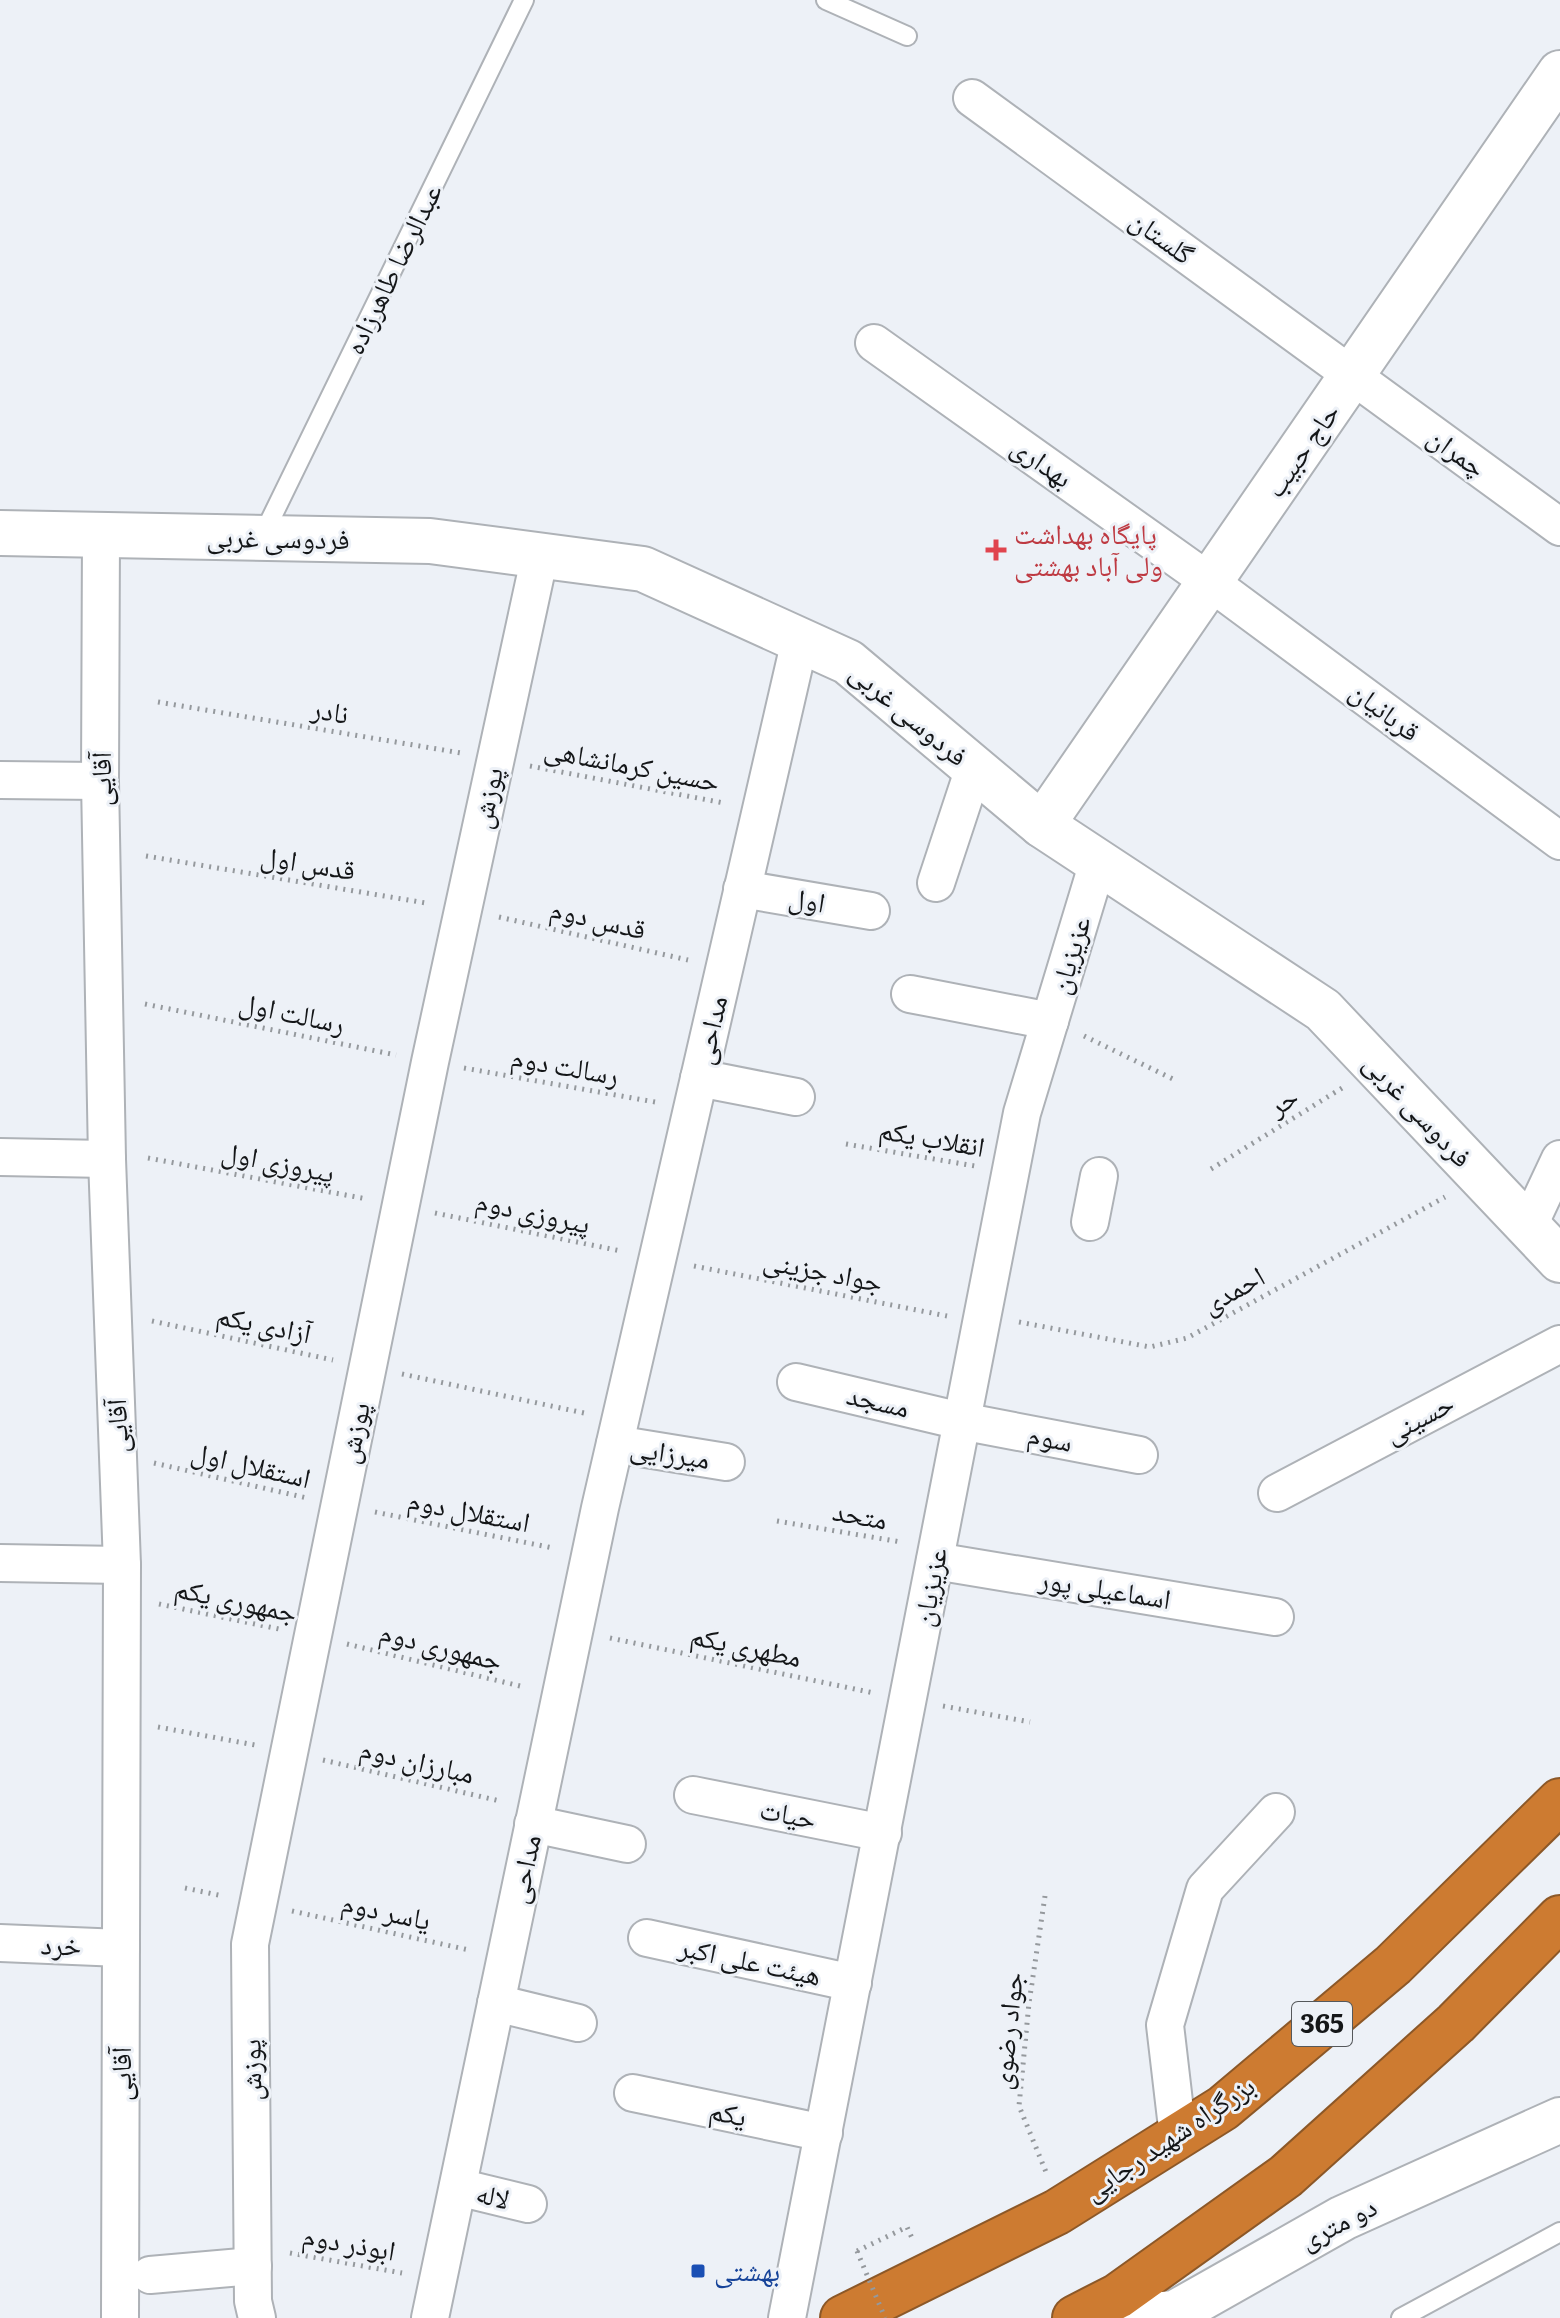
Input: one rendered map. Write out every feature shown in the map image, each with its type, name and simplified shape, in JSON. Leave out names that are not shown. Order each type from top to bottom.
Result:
[{"type":"highway","name":"بزرگراه شهید رجایی","points":[[843,2318],[1062,2209],[1223,2108],[1393,1965],[1560,1801]]},
{"type":"highway","points":[[1075,2318],[1118,2296],[1286,2176],[1456,2023],[1560,1918]]},
{"type":"street","name":"حاج حبیب","points":[[1042,825],[1560,73]]},
{"type":"street","name":"گلستان","points":[[972,98],[1353,376]]},
{"type":"street","name":"بهداری","points":[[874,343],[1210,582]]},
{"type":"street","name":"چمران","points":[[1353,376],[1560,527]]},
{"type":"street","name":"فردوسی غربی","points":[[0,533],[430,541],[643,569],[848,662],[1042,825],[1323,1010],[1560,1260]]},
{"type":"street","name":"آقایی","points":[[101,535],[100,781],[107,1159],[122,1565],[120,2318]]},
{"type":"street","name":"پوزش","points":[[257,2318],[253,2301],[250,1944],[430,1062],[540,555]]},
{"type":"street","name":"قربانیان","points":[[1210,582],[1560,841]]},
{"type":"street","name":"مداحی","points":[[430,2318],[617,1432],[800,640]]},
{"type":"street","points":[[936,883],[974,768]]},
{"type":"street","points":[[0,780],[100,781]]},
{"type":"street","name":"عزیزیان","points":[[787,2318],[1022,1113],[1098,862]]},
{"type":"street","name":"اول","points":[[742,889],[871,911]]},
{"type":"street","points":[[910,994],[1050,1021]]},
{"type":"street","points":[[695,1094],[796,1097]]},
{"type":"street","points":[[0,1157],[107,1159]]},
{"type":"street","points":[[1528,1227],[1560,1159]]},
{"type":"street","points":[[1090,1222],[1099,1176]]},
{"type":"street","name":"حسینی","points":[[1277,1493],[1560,1344]]},
{"type":"street","name":"مسجد","points":[[796,1382],[961,1421]]},
{"type":"street","name":"سوم","points":[[961,1421],[1139,1455]]},
{"type":"street","name":"میرزایی","points":[[617,1432],[726,1462]]},
{"type":"street","name":"اسماعیلی پور","points":[[936,1554],[1275,1617]]},
{"type":"street","points":[[0,1563],[122,1565]]},
{"type":"street","name":"حیات","points":[[693,1795],[883,1833]]},
{"type":"street","points":[[1178,2136],[1165,2025],[1200,1904],[1205,1889],[1276,1812]]},
{"type":"street","points":[[535,1817],[627,1844]]},
{"type":"street","name":"هیئت علی اکبر","points":[[647,1938],[853,1983]]},
{"type":"street","name":"خرد","points":[[0,1943],[121,1948]]},
{"type":"street","points":[[496,2003],[578,2023]]},
{"type":"street","name":"یکم","points":[[633,2093],[824,2133]]},
{"type":"street","name":"دو متری","points":[[1118,2318],[1175,2313],[1343,2218],[1560,2120]]},
{"type":"street","name":"لاله","points":[[458,2187],[528,2204]]},
{"type":"street","points":[[150,2275],[253,2256]]},
{"type":"lane","name":"عبدالرضا طاهرزاده","points":[[262,537],[524,0]]},
{"type":"lane","points":[[826,0],[907,36]]},
{"type":"lane","points":[[1401,2318],[1560,2232]]},
{"type":"path","name":"نادر","points":[[158,702],[496,759]]},
{"type":"path","name":"حسین کرمانشاهی","points":[[496,759],[761,809]]},
{"type":"path","name":"قدس اول","points":[[146,856],[463,909]]},
{"type":"path","name":"قدس دوم","points":[[463,909],[724,969]]},
{"type":"path","name":"رسالت اول","points":[[145,1004],[430,1062]]},
{"type":"path","points":[[1050,1021],[1175,1080]]},
{"type":"path","name":"رسالت دوم","points":[[430,1062],[695,1094]]},
{"type":"path","name":"حر","points":[[1211,1169],[1377,1067]]},
{"type":"path","name":"انقلاب یکم","points":[[846,1144],[1011,1172]]},
{"type":"path","name":"پیروزی اول","points":[[148,1158],[401,1205]]},
{"type":"path","name":"احمدی","points":[[981,1319],[1150,1347],[1187,1338],[1481,1177]]},
{"type":"path","name":"پیروزی دوم","points":[[401,1205],[657,1259]]},
{"type":"path","name":"جواد جزینی","points":[[657,1259],[981,1319]]},
{"type":"path","name":"آزادی یکم","points":[[152,1321],[368,1367]]},
{"type":"path","points":[[368,1367],[617,1432]]},
{"type":"path","name":"استقلال اول","points":[[154,1463],[340,1505]]},
{"type":"path","name":"استقلال دوم","points":[[340,1505],[590,1556]]},
{"type":"path","name":"متحد","points":[[777,1521],[936,1554]]},
{"type":"path","name":"جمهوری یکم","points":[[151,1603],[313,1636]]},
{"type":"path","name":"مطهری یکم","points":[[574,1630],[1030,1722]]},
{"type":"path","name":"جمهوری دوم","points":[[313,1636],[560,1696]]},
{"type":"path","name":"مبارزان دوم","points":[[158,1727],[289,1752],[535,1817]]},
{"type":"path","name":"جواد رضوی","points":[[1045,1896],[1029,2003],[1019,2106],[1062,2209]]},
{"type":"path","name":"یاسر دوم","points":[[259,1903],[506,1958]]},
{"type":"path","points":[[885,2318],[857,2251],[907,2227]]},
{"type":"path","name":"ابوذر دوم","points":[[253,2256],[439,2280]]},
{"type":"place","name":"پایگاه بهداشت ولی آباد بهشتی","points":[[996,550]]},
{"type":"place","name":"بهشتی","points":[[698,2271]]}]
